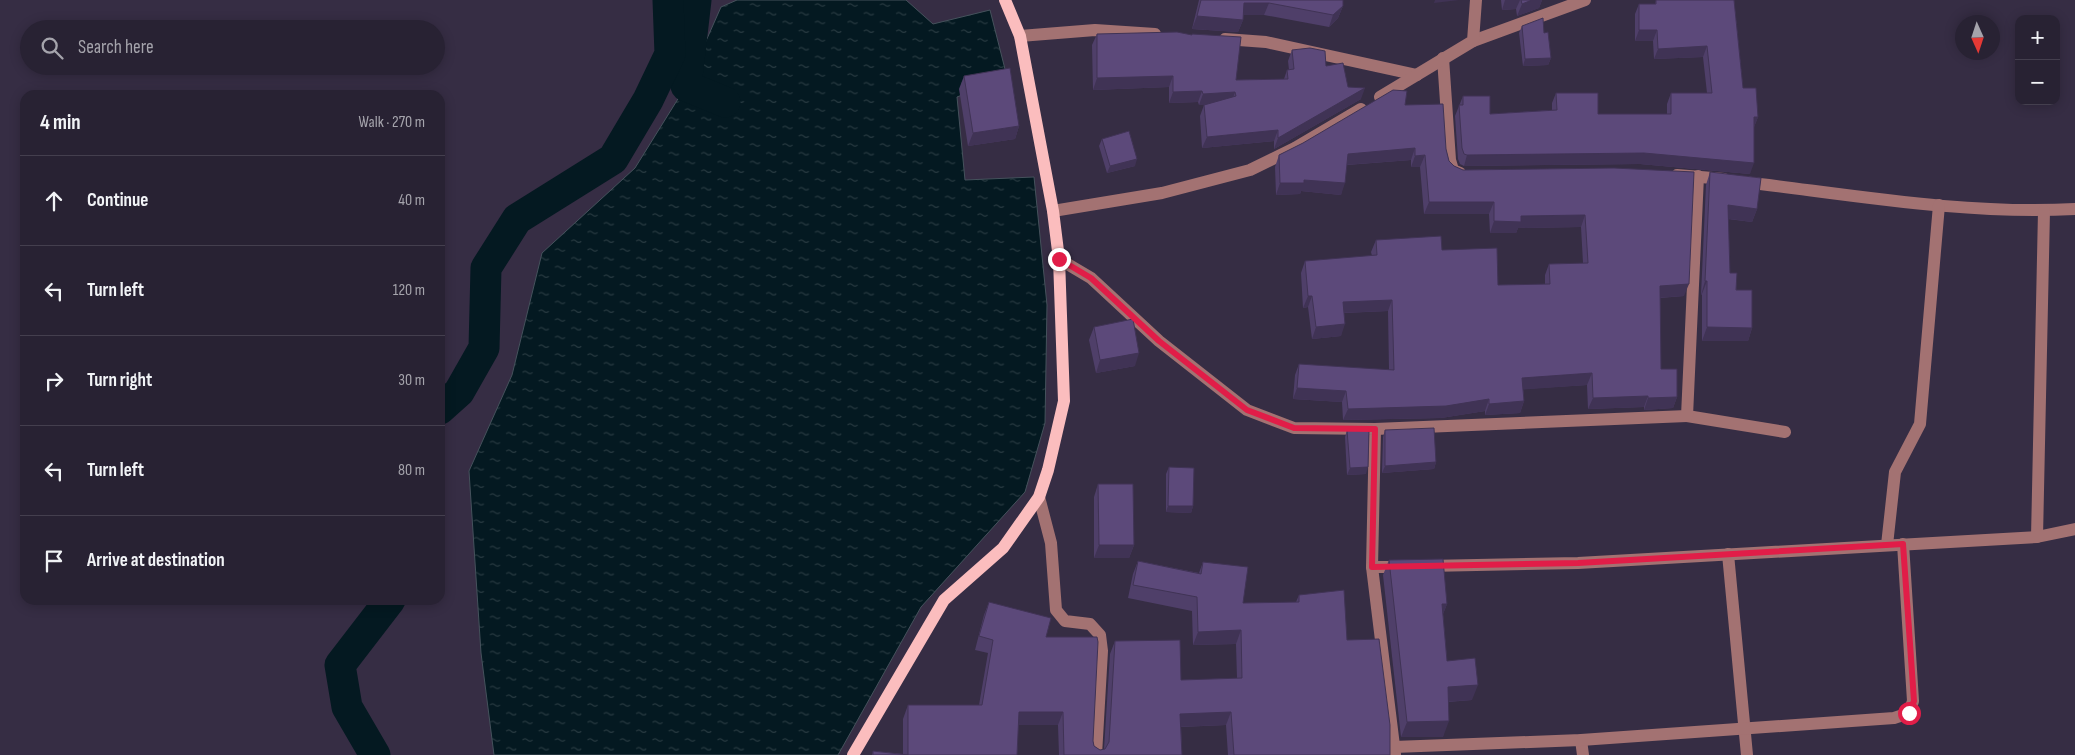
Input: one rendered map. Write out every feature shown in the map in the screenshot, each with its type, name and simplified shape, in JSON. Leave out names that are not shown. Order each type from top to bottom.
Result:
[{"type":"main road","points":[[853,755],[944,600],[1003,548],[1039,497],[1048,470],[1064,401],[1059,259],[1053,211],[1020,36],[1005,0]]},
{"type":"street","points":[[1473,40],[1476,0]]},
{"type":"street","points":[[1053,211],[1162,193],[1250,170],[1295,148],[1473,40],[1585,0]]},
{"type":"street","points":[[1020,36],[1095,30],[1171,36]]},
{"type":"street","points":[[1209,38],[1266,42],[1417,75]]},
{"type":"street","points":[[1443,58],[1450,160],[1453,170],[1462,174],[1472,174]]},
{"type":"street","points":[[1668,174],[1939,205],[2044,211],[2075,209]]},
{"type":"street","points":[[1687,416],[1698,176]]},
{"type":"street","points":[[1887,545],[1895,472],[1920,424],[1939,205]]},
{"type":"street","points":[[2037,536],[2044,211]]},
{"type":"street","points":[[1059,259],[1091,278],[1159,341],[1247,410],[1294,428],[1375,429],[1687,416],[1785,432]]},
{"type":"street","points":[[1375,429],[1372,567],[1394,751],[1745,729],[1894,718],[1909,713],[1914,701],[1903,544]]},
{"type":"street","points":[[1039,497],[1051,543],[1056,610],[1065,621],[1090,624],[1100,635],[1102,651],[1096,755]]},
{"type":"street","points":[[1372,567],[1578,563],[2037,536],[2075,529]]},
{"type":"street","points":[[1728,554],[1748,755]]},
{"type":"street","points":[[1581,740],[1583,755]]},
{"type":"water","points":[[737,0],[906,0],[933,24],[990,10],[1007,77],[957,97],[965,180],[1034,177],[1047,305],[1045,423],[1025,492],[921,607],[838,755],[494,755],[481,653],[469,471],[512,375],[542,253],[635,168],[686,86],[721,7]]},
{"type":"building","points":[[1201,0],[1343,0],[1343,6],[1333,15],[1269,3],[1244,3],[1243,20],[1197,16]]},
{"type":"building","points":[[1521,0],[1532,0],[1522,4]]},
{"type":"building","points":[[1656,0],[1734,0],[1743,88],[1756,88],[1758,117],[1754,117],[1754,163],[1644,153],[1464,154],[1459,105],[1463,105],[1463,96],[1490,96],[1490,114],[1557,110],[1556,93],[1598,93],[1598,114],[1671,114],[1671,93],[1712,93],[1707,46],[1658,49],[1657,30],[1639,30],[1639,4],[1656,4]]},
{"type":"building","points":[[1543,18],[1544,33],[1548,32],[1551,58],[1525,59],[1522,26]]},
{"type":"building","points":[[1177,32],[1192,35],[1241,37],[1236,80],[1288,79],[1287,70],[1294,69],[1292,50],[1310,48],[1325,51],[1326,66],[1343,63],[1348,87],[1365,88],[1278,138],[1278,130],[1207,137],[1204,105],[1236,96],[1235,92],[1203,94],[1202,91],[1173,92],[1173,76],[1097,78],[1097,34]]},
{"type":"building","points":[[1010,68],[1019,126],[973,133],[964,76]]},
{"type":"building","points":[[1393,90],[1407,91],[1405,105],[1443,104],[1446,149],[1449,161],[1454,166],[1463,170],[1614,168],[1694,172],[1689,284],[1660,286],[1661,369],[1677,369],[1677,397],[1593,398],[1592,373],[1522,378],[1524,401],[1489,404],[1489,399],[1446,406],[1348,409],[1346,391],[1297,388],[1299,364],[1394,370],[1392,300],[1343,302],[1345,324],[1316,327],[1312,296],[1308,296],[1305,261],[1377,255],[1376,240],[1441,236],[1442,250],[1497,248],[1498,285],[1550,284],[1549,264],[1588,263],[1585,215],[1521,216],[1521,222],[1494,221],[1494,202],[1429,202],[1425,155],[1415,156],[1415,148],[1348,154],[1345,183],[1304,180],[1304,183],[1280,183],[1279,155]]},
{"type":"building","points":[[1129,131],[1137,159],[1110,166],[1102,139]]},
{"type":"building","points":[[1710,172],[1761,178],[1757,209],[1728,205],[1730,273],[1737,273],[1736,290],[1752,290],[1752,328],[1707,327],[1707,281],[1705,281]]},
{"type":"building","points":[[1133,319],[1139,353],[1100,360],[1094,327]]},
{"type":"building","points":[[1434,428],[1436,462],[1385,466],[1385,430]]},
{"type":"building","points":[[1347,430],[1369,430],[1368,467],[1350,468]]},
{"type":"building","points":[[1169,467],[1194,468],[1193,506],[1168,506]]},
{"type":"building","points":[[1098,484],[1133,484],[1134,545],[1099,545]]},
{"type":"building","points":[[1443,559],[1447,604],[1442,604],[1447,661],[1475,658],[1478,685],[1448,687],[1449,721],[1407,722],[1389,560]]},
{"type":"building","points":[[1138,561],[1201,574],[1203,562],[1248,567],[1243,603],[1299,602],[1299,595],[1344,590],[1347,640],[1379,639],[1390,725],[1390,755],[1234,755],[1231,712],[1180,714],[1182,755],[1064,755],[1063,712],[1019,712],[1017,755],[908,755],[908,705],[982,705],[993,640],[979,636],[989,602],[1051,618],[1046,637],[1097,637],[1093,741],[1094,746],[1100,750],[1105,749],[1109,742],[1115,641],[1180,640],[1181,680],[1242,678],[1241,630],[1198,632],[1197,597],[1133,585]]},
{"type":"building","points":[[873,751],[908,755],[873,755]]},
{"type":"waterway","points":[[445,405],[459,392],[484,348],[486,268],[517,219],[613,159],[648,100],[670,54],[668,0]]},
{"type":"waterway","points":[[696,0],[686,86],[725,102]]},
{"type":"waterway","points":[[375,755],[347,707],[340,665],[386,605]]},
{"type":"route","points":[[1059,259],[1091,278],[1159,341],[1247,410],[1294,428],[1375,429],[1372,567],[1578,563],[1903,544],[1914,701],[1909,713]]}]
